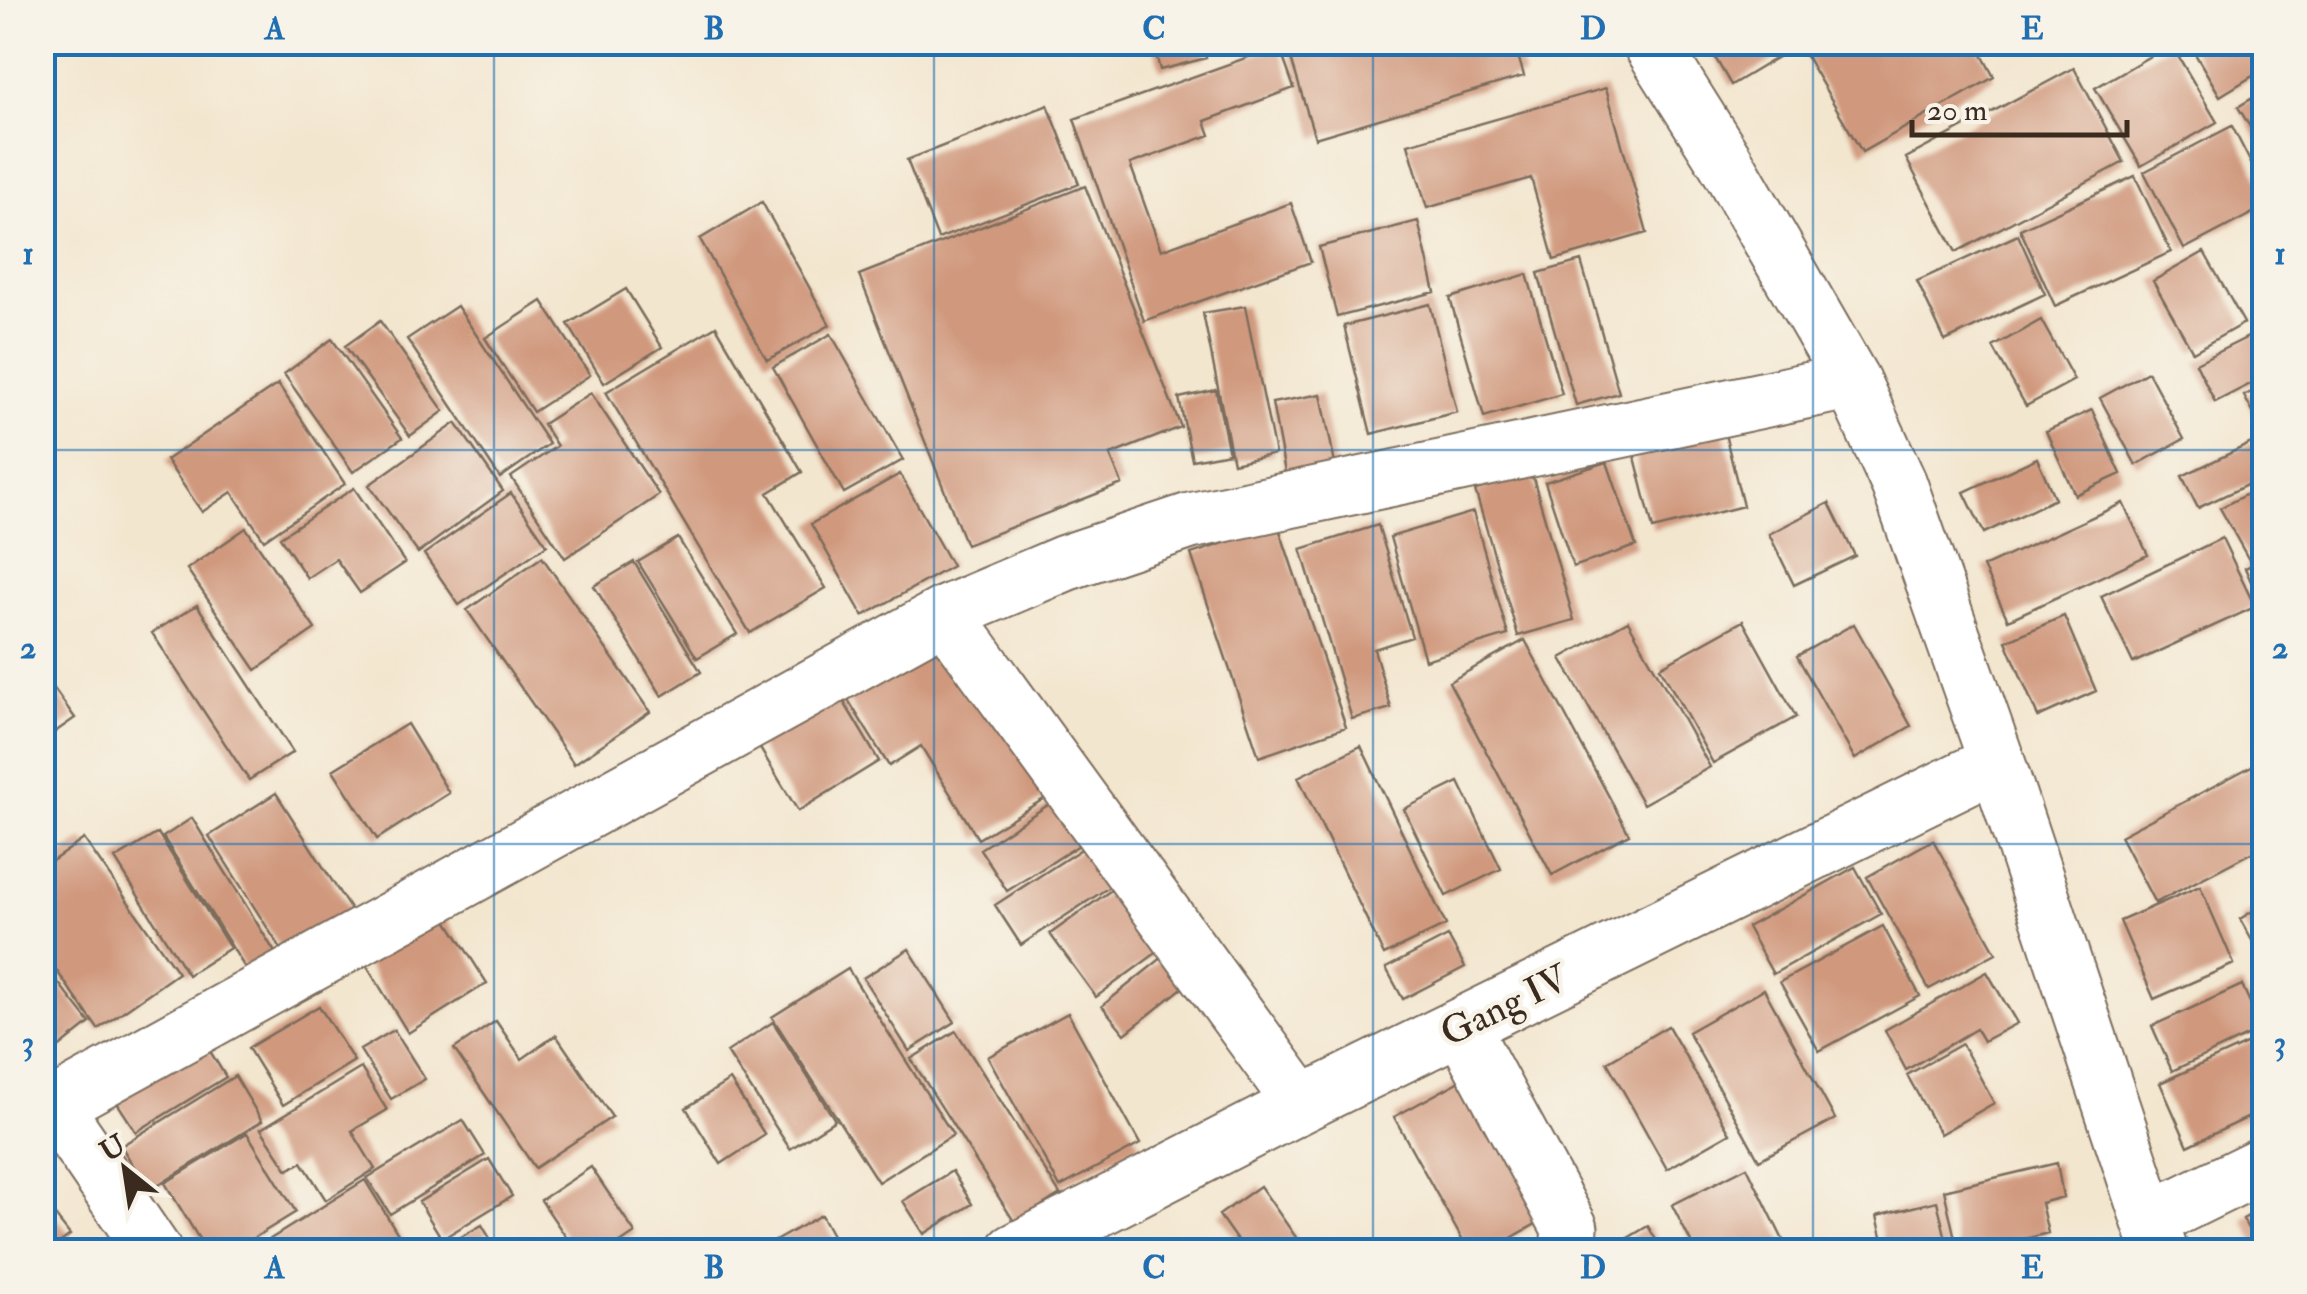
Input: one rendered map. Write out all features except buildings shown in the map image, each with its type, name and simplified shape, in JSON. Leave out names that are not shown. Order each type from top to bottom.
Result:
[{"type":"street","points":[[1650,42],[1725,161],[1852,381],[1899,484],[1997,762],[2155,1236],[2264,1164]]},
{"type":"street","points":[[154,1252],[48,1110],[945,614],[1065,562],[1190,521],[1852,381]]},
{"type":"street","points":[[945,614],[1302,1104]]},
{"type":"street","name":"Gang IV","points":[[1014,1252],[1302,1104],[1997,762]]},
{"type":"street","points":[[1461,1026],[1570,1228],[1568,1252]]}]
